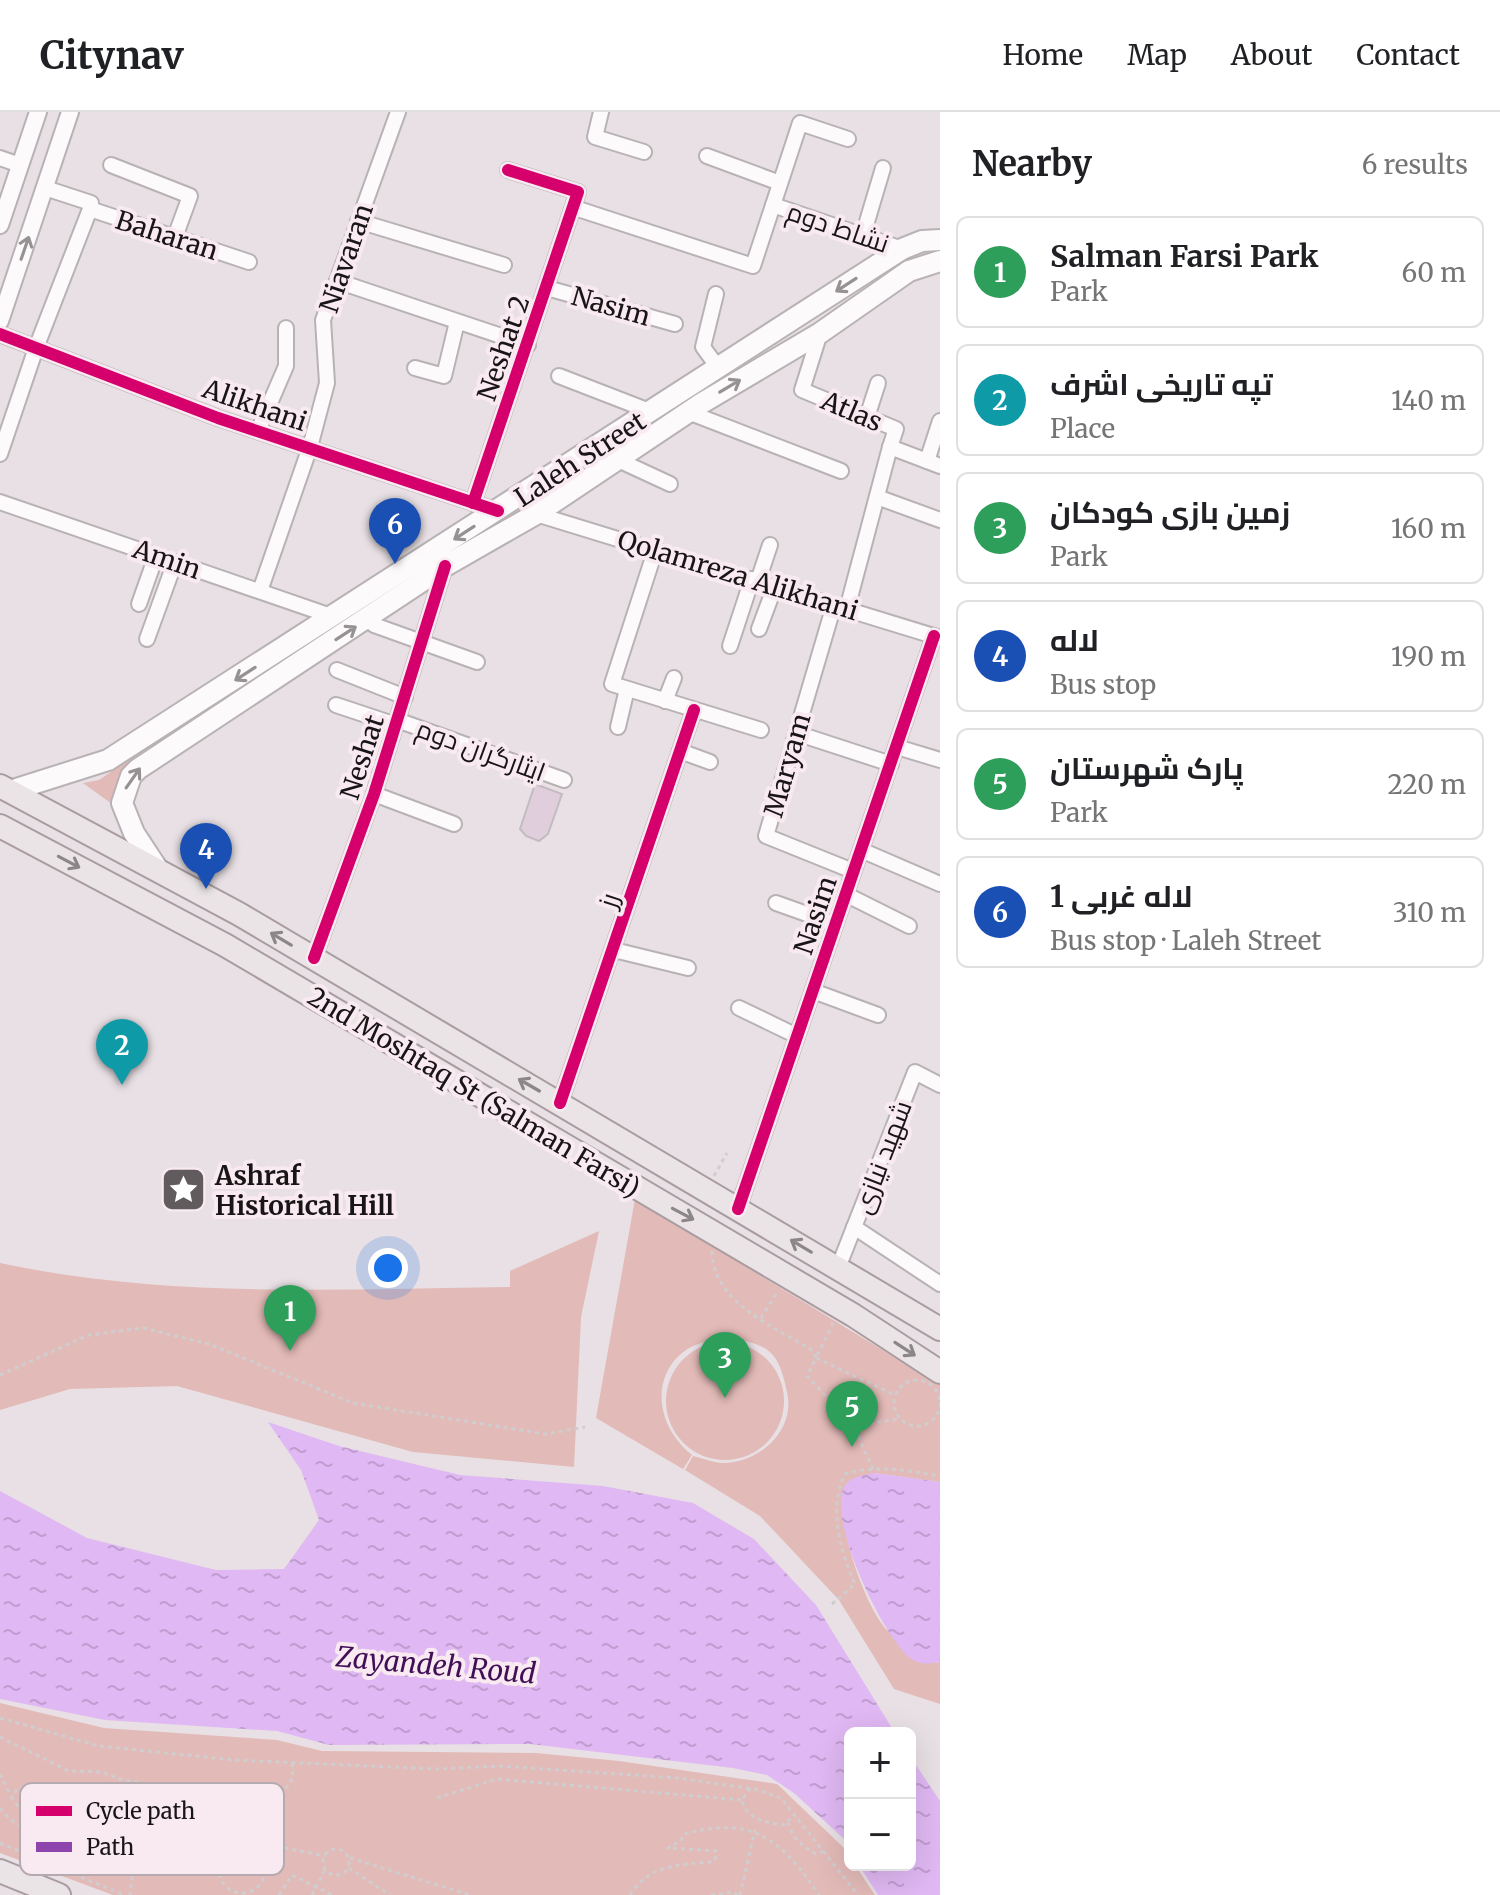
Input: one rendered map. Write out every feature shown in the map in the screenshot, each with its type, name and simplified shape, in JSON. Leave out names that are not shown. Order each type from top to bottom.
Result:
[{"type":"main road","name":"Laleh Street","points":[[5,789],[108,760],[193,719],[536,514],[588,465],[652,412],[902,249],[940,240]]},
{"type":"main road","name":"Laleh Street","points":[[159,871],[125,813],[122,803],[125,788],[138,769],[193,719],[334,617],[498,511],[588,465],[616,459],[820,333],[909,271],[940,261]]},
{"type":"main road","name":"2nd Moshtaq St (Salman Farsi)","points":[[5,789],[314,958],[940,1329]]},
{"type":"main road","name":"2nd Moshtaq St (Salman Farsi)","points":[[0,826],[225,945],[853,1315],[940,1372]]},
{"type":"main road","points":[[0,1871],[59,1895]]},
{"type":"street","points":[[0,225],[37,112]]},
{"type":"street","points":[[0,321],[70,112]]},
{"type":"street","name":"Niavaran","points":[[260,591],[310,447],[327,383],[323,320],[398,112]]},
{"type":"street","points":[[601,112],[595,137],[644,152]]},
{"type":"street","points":[[508,170],[578,192],[575,208],[753,266],[800,123],[848,139]]},
{"type":"street","points":[[707,156],[780,183]]},
{"type":"street","points":[[0,158],[20,165]]},
{"type":"street","points":[[111,165],[190,196],[175,237]]},
{"type":"street","points":[[863,235],[883,168]]},
{"type":"street","points":[[45,188],[91,203],[90,209]]},
{"type":"street","name":"نشاط دوم","points":[[773,205],[902,249]]},
{"type":"street","name":"Neshat 2","points":[[473,503],[575,208]]},
{"type":"street","name":"Baharan","points":[[0,454],[36,348],[90,209],[249,262]]},
{"type":"street","points":[[358,221],[504,265]]},
{"type":"street","points":[[337,281],[528,345]]},
{"type":"street","name":"Nasim","points":[[547,288],[675,324]]},
{"type":"street","points":[[716,294],[703,347],[719,369]]},
{"type":"street","points":[[415,368],[444,376],[457,322]]},
{"type":"street","points":[[258,431],[286,366],[286,328]]},
{"type":"street","name":"Atlas","points":[[820,333],[802,390],[896,429],[840,607]]},
{"type":"street","name":"Alikhani","points":[[0,334],[258,431],[498,511]]},
{"type":"street","points":[[559,376],[652,412]]},
{"type":"street","points":[[867,417],[878,383]]},
{"type":"street","points":[[688,412],[841,471]]},
{"type":"street","points":[[934,463],[940,421]]},
{"type":"street","name":"Atlas","points":[[890,447],[934,463]]},
{"type":"street","points":[[616,459],[670,484]]},
{"type":"street","points":[[877,497],[940,520]]},
{"type":"street","name":"Amin","points":[[0,502],[334,617]]},
{"type":"street","name":"Qolamreza Alikhani","points":[[536,514],[656,548],[937,637]]},
{"type":"street","points":[[730,646],[770,545]]},
{"type":"street","points":[[656,548],[612,684],[761,730]]},
{"type":"street","points":[[139,604],[156,556]]},
{"type":"street","points":[[147,639],[175,562]]},
{"type":"street","name":"Neshat","points":[[314,958],[374,794],[445,566]]},
{"type":"street","points":[[759,629],[775,586]]},
{"type":"street","name":"Maryam","points":[[840,607],[796,733],[766,836],[853,871]]},
{"type":"street","points":[[374,625],[477,662]]},
{"type":"street","name":"Nasim","points":[[738,1209],[853,871],[937,637]]},
{"type":"street","points":[[337,670],[405,697]]},
{"type":"street","points":[[665,701],[674,678]]},
{"type":"street","points":[[618,727],[627,689]]},
{"type":"street","name":"ایثارگران دوم","points":[[336,705],[564,780]]},
{"type":"street","name":"رز","points":[[560,1103],[694,710]]},
{"type":"street","points":[[796,733],[891,764]]},
{"type":"street","points":[[897,747],[940,760]]},
{"type":"street","points":[[680,751],[710,762]]},
{"type":"street","points":[[374,794],[454,824]]},
{"type":"street","points":[[861,850],[940,884]]},
{"type":"street","points":[[845,894],[909,926]]},
{"type":"street","points":[[776,903],[835,924]]},
{"type":"street","points":[[614,950],[688,968]]},
{"type":"street","points":[[813,991],[878,1015]]},
{"type":"street","points":[[739,1008],[797,1036]]},
{"type":"street","name":"شهید نیازی","points":[[838,1268],[915,1072],[940,1085]]},
{"type":"street","points":[[854,1227],[940,1284]]},
{"type":"path","points":[[711,1246],[716,1280],[732,1298],[812,1350],[816,1358],[895,1395]]},
{"type":"path","points":[[761,1318],[780,1289]]},
{"type":"path","points":[[833,1323],[807,1376],[853,1425],[873,1469]]},
{"type":"path","points":[[0,1375],[89,1335],[143,1328],[209,1344],[353,1403],[545,1434],[585,1427]]},
{"type":"path","points":[[853,1425],[900,1419],[921,1427],[939,1416],[938,1397],[932,1386],[907,1380],[898,1386],[894,1409],[900,1419]]},
{"type":"path","points":[[832,1604],[855,1584],[837,1524],[836,1491],[845,1474],[873,1469],[940,1476]]},
{"type":"path","points":[[0,1718],[99,1746],[292,1762],[436,1769],[500,1766],[678,1778],[750,1788],[781,1798],[858,1895]]},
{"type":"path","points":[[0,1737],[69,1771],[102,1772],[142,1783]]},
{"type":"path","points":[[284,1788],[293,1778],[292,1762]]},
{"type":"path","points":[[0,1774],[20,1809]]},
{"type":"path","points":[[437,1798],[497,1779],[742,1800]]},
{"type":"path","points":[[12,1798],[20,1788]]},
{"type":"path","points":[[750,1788],[742,1800],[744,1810],[750,1816],[771,1823],[788,1822],[795,1815]]},
{"type":"path","points":[[0,1808],[11,1823],[20,1826]]},
{"type":"path","points":[[788,1822],[791,1832],[806,1848],[816,1854],[824,1850]]},
{"type":"path","points":[[630,1895],[645,1877],[657,1871],[688,1861],[712,1862],[716,1851],[668,1848],[681,1841],[684,1834],[703,1829],[755,1830],[795,1860],[819,1895]]},
{"type":"path","points":[[711,1895],[733,1892],[739,1895],[755,1830]]},
{"type":"path","points":[[0,1843],[20,1851]]},
{"type":"path","points":[[312,1895],[325,1870],[325,1856],[335,1848],[345,1850],[350,1858],[349,1868],[342,1875],[333,1875],[325,1870]]},
{"type":"path","points":[[350,1858],[470,1895]]},
{"type":"path","points":[[349,1868],[390,1895]]},
{"type":"path","points":[[80,1875],[127,1895],[132,1875]]},
{"type":"path","points":[[221,1875],[229,1889],[238,1893],[249,1892],[264,1879],[264,1875]]},
{"type":"path","points":[[288,1895],[280,1893],[292,1875],[332,1895]]},
{"type":"shaded area","points":[[184,722],[181,730],[159,745],[119,809],[83,783],[99,780]]},
{"type":"shaded area","points":[[635,1199],[940,1385],[940,1482],[875,1473],[846,1484],[843,1517],[861,1583],[879,1620],[893,1636],[935,1663],[940,1662],[940,1704],[894,1689],[839,1600],[760,1516],[685,1470],[693,1456],[723,1463],[750,1457],[762,1451],[780,1431],[786,1419],[787,1392],[780,1366],[768,1350],[741,1341],[711,1340],[690,1348],[675,1360],[665,1377],[662,1396],[665,1416],[675,1436],[692,1455],[683,1469],[596,1418]]},
{"type":"shaded area","points":[[599,1231],[581,1317],[574,1467],[413,1452],[177,1386],[70,1389],[0,1410],[0,1263],[63,1274],[190,1287],[318,1290],[510,1287],[510,1271]]},
{"type":"shaded area","points":[[725,1342],[747,1347],[767,1359],[779,1379],[784,1401],[779,1423],[767,1443],[747,1455],[725,1460],[703,1455],[683,1443],[671,1423],[666,1401],[671,1379],[683,1359],[703,1347]]},
{"type":"shaded area","points":[[0,1703],[104,1728],[277,1740],[322,1751],[536,1753],[619,1761],[777,1784],[843,1847],[844,1871],[859,1871],[875,1895],[113,1895],[59,1875],[284,1875],[284,1783],[20,1783],[20,1860],[0,1853]]},
{"type":"water","name":"Zayandeh Roud","points":[[268,1422],[339,1446],[460,1475],[603,1486],[693,1503],[754,1539],[816,1605],[891,1727],[844,1727],[844,1840],[794,1793],[767,1775],[733,1768],[530,1744],[329,1745],[277,1731],[105,1720],[0,1699],[0,1491],[87,1538],[216,1570],[284,1569],[319,1520],[301,1470]]},
{"type":"water","points":[[875,1473],[940,1482],[940,1662],[917,1662],[899,1646],[872,1601],[849,1546],[842,1520],[841,1499],[846,1484]]},
{"type":"water","points":[[916,1765],[940,1801],[940,1895],[878,1895],[863,1871],[916,1871]]},
{"type":"building","points":[[535,784],[562,794],[548,834],[539,841],[526,836],[520,829]]},
{"type":"cycle path","points":[[473,503],[578,192],[508,170]]},
{"type":"cycle path","points":[[0,334],[218,418],[498,511]]},
{"type":"cycle path","points":[[314,958],[374,794],[445,566]]},
{"type":"cycle path","points":[[738,1209],[934,636]]},
{"type":"cycle path","points":[[560,1103],[694,710]]},
{"type":"place","name":"لاله غربی 1","points":[[395,564]]},
{"type":"place","name":"لاله","points":[[206,889]]},
{"type":"place","name":"تپه تاریخی اشرف","points":[[122,1085]]},
{"type":"place","name":"Ashraf Historical Hill","points":[[184,1190]]},
{"type":"place","name":"Salman Farsi Park","points":[[290,1351]]},
{"type":"place","name":"زمین بازی کودکان","points":[[725,1398]]},
{"type":"place","name":"پارک شهرستان","points":[[852,1447]]}]
